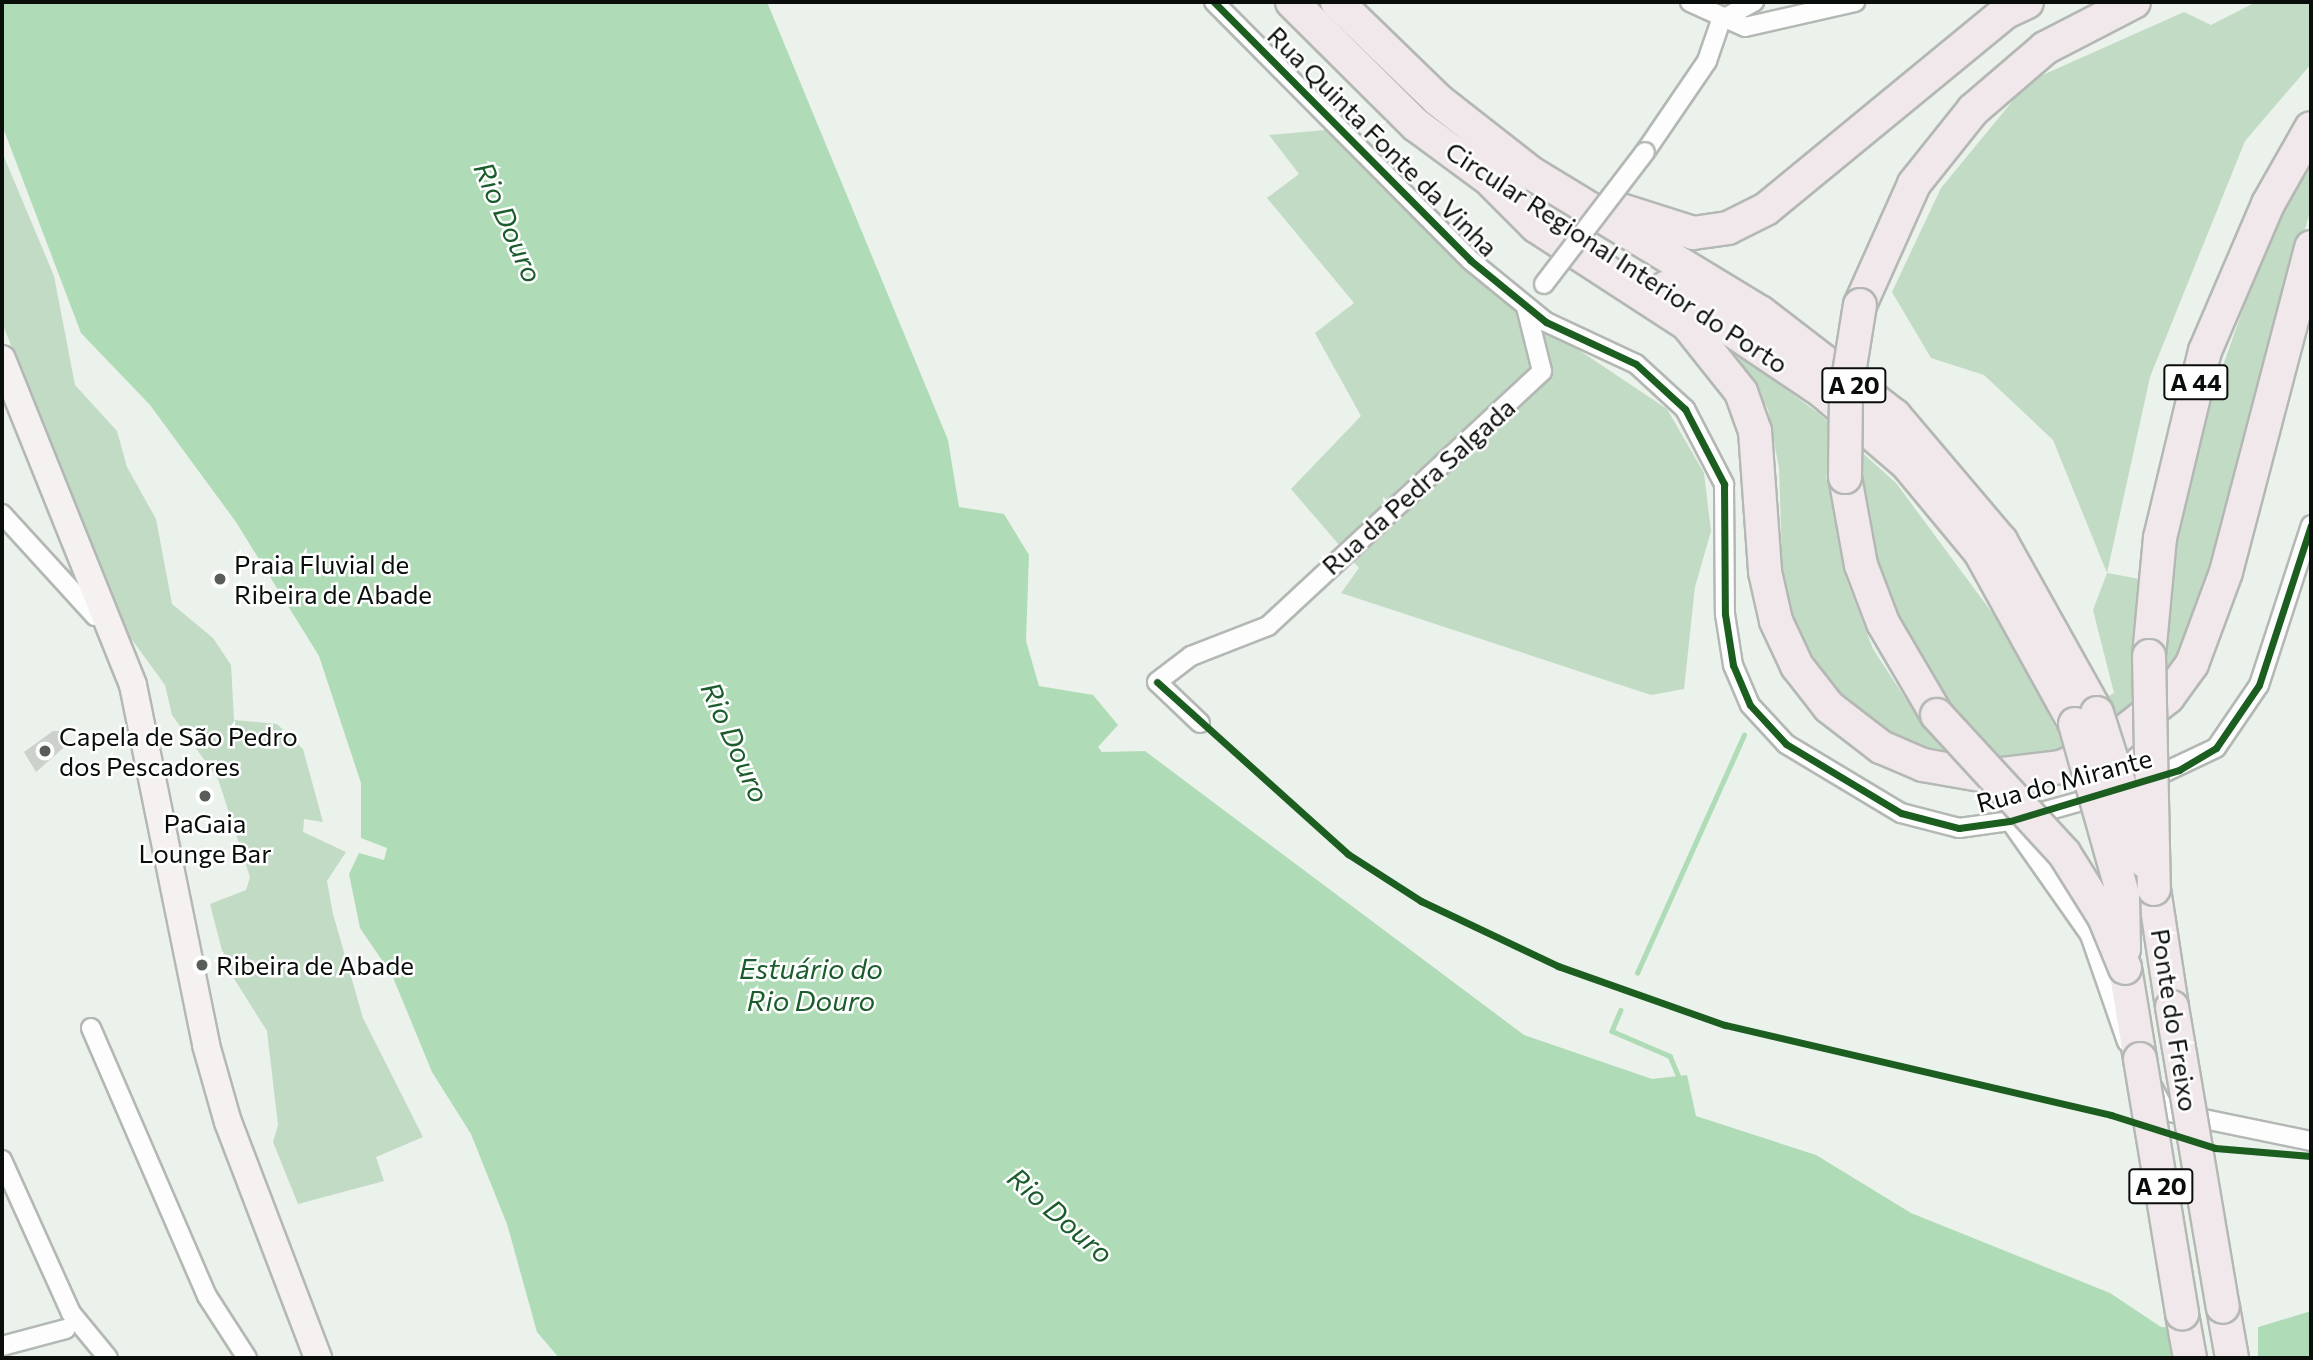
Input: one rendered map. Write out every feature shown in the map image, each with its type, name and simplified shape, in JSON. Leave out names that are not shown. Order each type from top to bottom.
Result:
[{"type":"highway","name":"Circular Regional Interior do Porto","points":[[1292,2],[1416,125],[1493,183],[1739,332],[1874,433],[1980,552],[2086,719],[2123,895],[2125,968]]},
{"type":"highway","name":"Circular Regional Interior do Porto","points":[[1337,2],[1438,100],[1510,156],[1759,312],[1895,416],[2001,541],[2086,719],[2154,889]]},
{"type":"highway","points":[[1510,156],[1658,226],[1693,233],[1728,228],[1766,209],[2006,12],[2027,2]]},
{"type":"highway","points":[[2125,968],[2104,917],[2064,853],[1937,715],[1883,623],[1861,565],[1845,477],[1846,392],[1860,305],[1914,184],[1973,110],[2045,48],[2134,2]]},
{"type":"highway","name":"A 44","points":[[2154,889],[2149,656],[2162,524],[2205,351],[2268,204],[2311,128]]},
{"type":"highway","points":[[1493,183],[1536,226],[1687,324],[1741,393],[1755,431],[1765,572],[1776,621],[1797,666],[1829,707],[1881,747],[1912,761],[1986,776],[2061,768],[2102,749],[2168,697],[2192,664],[2226,572],[2311,247]]},
{"type":"highway","name":"Ponte do Freixo","points":[[2154,889],[2232,1358]]},
{"type":"highway","name":"Ponte do Freixo","points":[[2125,968],[2190,1358]]},
{"type":"main road","points":[[2,359],[107,615],[148,752],[206,1045],[228,1122],[318,1358]]},
{"type":"street","name":"Rua Quinta Fonte da Vinha","points":[[1214,2],[1470,260],[1526,307]]},
{"type":"street","points":[[1690,2],[1721,20],[1745,27],[1855,2]]},
{"type":"street","points":[[1526,307],[1645,152],[1707,61],[1721,20],[1754,2]]},
{"type":"street","name":"Rua da Pedra Salgada","points":[[1200,723],[1157,682],[1191,656],[1268,626],[1542,371],[1526,307]]},
{"type":"street","name":"Rua do Mirante","points":[[1526,307],[1636,363],[1685,409],[1707,442],[1724,484],[1725,614],[1733,665],[1761,720],[1786,744],[1901,813],[1959,828],[2010,821],[2179,771],[2216,748],[2259,685],[2311,525]]},
{"type":"street","points":[[2,514],[95,617],[107,615]]},
{"type":"street","points":[[2010,821],[2090,935],[2122,1033],[2165,1111],[2311,1141]]},
{"type":"street","points":[[91,1028],[207,1296],[247,1358]]},
{"type":"street","points":[[2,1160],[71,1313],[108,1358]]},
{"type":"street","points":[[2,1346],[66,1329]]},
{"type":"shaded area","points":[[2256,2],[2311,2],[2311,64],[2245,141],[2150,377],[2107,573],[2053,440],[1984,375],[1931,358],[1892,292],[1941,188],[2029,81],[2184,12],[2211,25]]},
{"type":"shaded area","points":[[1325,130],[1510,304],[1667,409],[1704,473],[1711,531],[1695,587],[1684,689],[1651,695],[1341,593],[1359,568],[1291,489],[1361,416],[1315,333],[1354,303],[1267,198],[1299,174],[1269,135]]},
{"type":"shaded area","points":[[2,152],[54,276],[75,385],[117,431],[127,467],[156,519],[172,604],[213,638],[231,665],[234,720],[277,724],[303,749],[323,822],[304,819],[303,832],[346,852],[327,881],[333,914],[363,1018],[423,1137],[376,1157],[384,1181],[298,1204],[273,1142],[278,1125],[267,1031],[226,966],[210,904],[246,890],[250,877],[218,779],[172,715],[165,685],[130,637],[2,323]]},
{"type":"shaded area","points":[[2311,165],[2311,207],[2202,616],[2166,684],[2062,756],[1947,761],[1847,708],[1799,634],[1783,590],[1779,468],[1768,409],[1735,352],[1818,413],[1896,483],[2016,645],[2055,728],[2114,693],[2093,610],[2107,573],[2140,579],[2132,654],[2167,654],[2173,566],[2198,436],[2270,233]],"holes":[[[1826,475],[1863,501],[1867,541],[1910,652],[1948,705],[1922,724],[1873,649],[1845,576]]]},
{"type":"water","name":"Estuário do Rio Douro","points":[[2,2],[767,2],[948,440],[959,507],[1004,514],[1029,555],[1026,641],[1039,686],[1093,695],[1118,725],[1098,747],[1102,752],[1145,751],[1524,1035],[1652,1079],[1687,1075],[1696,1116],[1816,1155],[1911,1213],[2110,1293],[2161,1327],[2252,1329],[2311,1311],[2311,1358],[559,1358],[537,1332],[507,1224],[471,1134],[432,1072],[392,975],[360,928],[349,874],[359,853],[384,860],[387,848],[361,838],[361,783],[319,656],[236,522],[150,405],[81,333],[2,125]]},
{"type":"pier","points":[[2174,1324],[2258,1324],[2258,1358],[2174,1358]]},
{"type":"building","name":"Capela de São Pedro dos Pescadores","points":[[53,731],[62,731],[69,743],[36,772],[24,752]]},
{"type":"waterway","points":[[1637,973],[1744,735]]},
{"type":"waterway","points":[[1621,1010],[1612,1031],[1670,1056],[1680,1079]]},
{"type":"cycle path","points":[[1214,2],[1470,260],[1546,322],[1636,364],[1685,409],[1724,484],[1725,614],[1733,665],[1750,705],[1786,744],[1901,813],[1959,828],[2010,821],[2179,770],[2216,748],[2259,685],[2311,525]]},
{"type":"cycle path","points":[[1157,682],[1348,854],[1421,901],[1558,966],[1725,1025],[2111,1115],[2215,1148],[2311,1156]]},
{"type":"place","name":"Praia Fluvial de Ribeira de Abade","points":[[220,579]]},
{"type":"place","name":"Capela de São Pedro dos Pescadores","points":[[45,751]]},
{"type":"place","name":"PaGaia Lounge Bar","points":[[205,796]]},
{"type":"place","name":"Ribeira de Abade","points":[[202,965]]},
{"type":"water label","name":"Rio Douro","points":[[509,222]]},
{"type":"water label","name":"Rio Douro","points":[[736,742]]},
{"type":"water label","name":"Rio Douro","points":[[1061,1215]]}]
